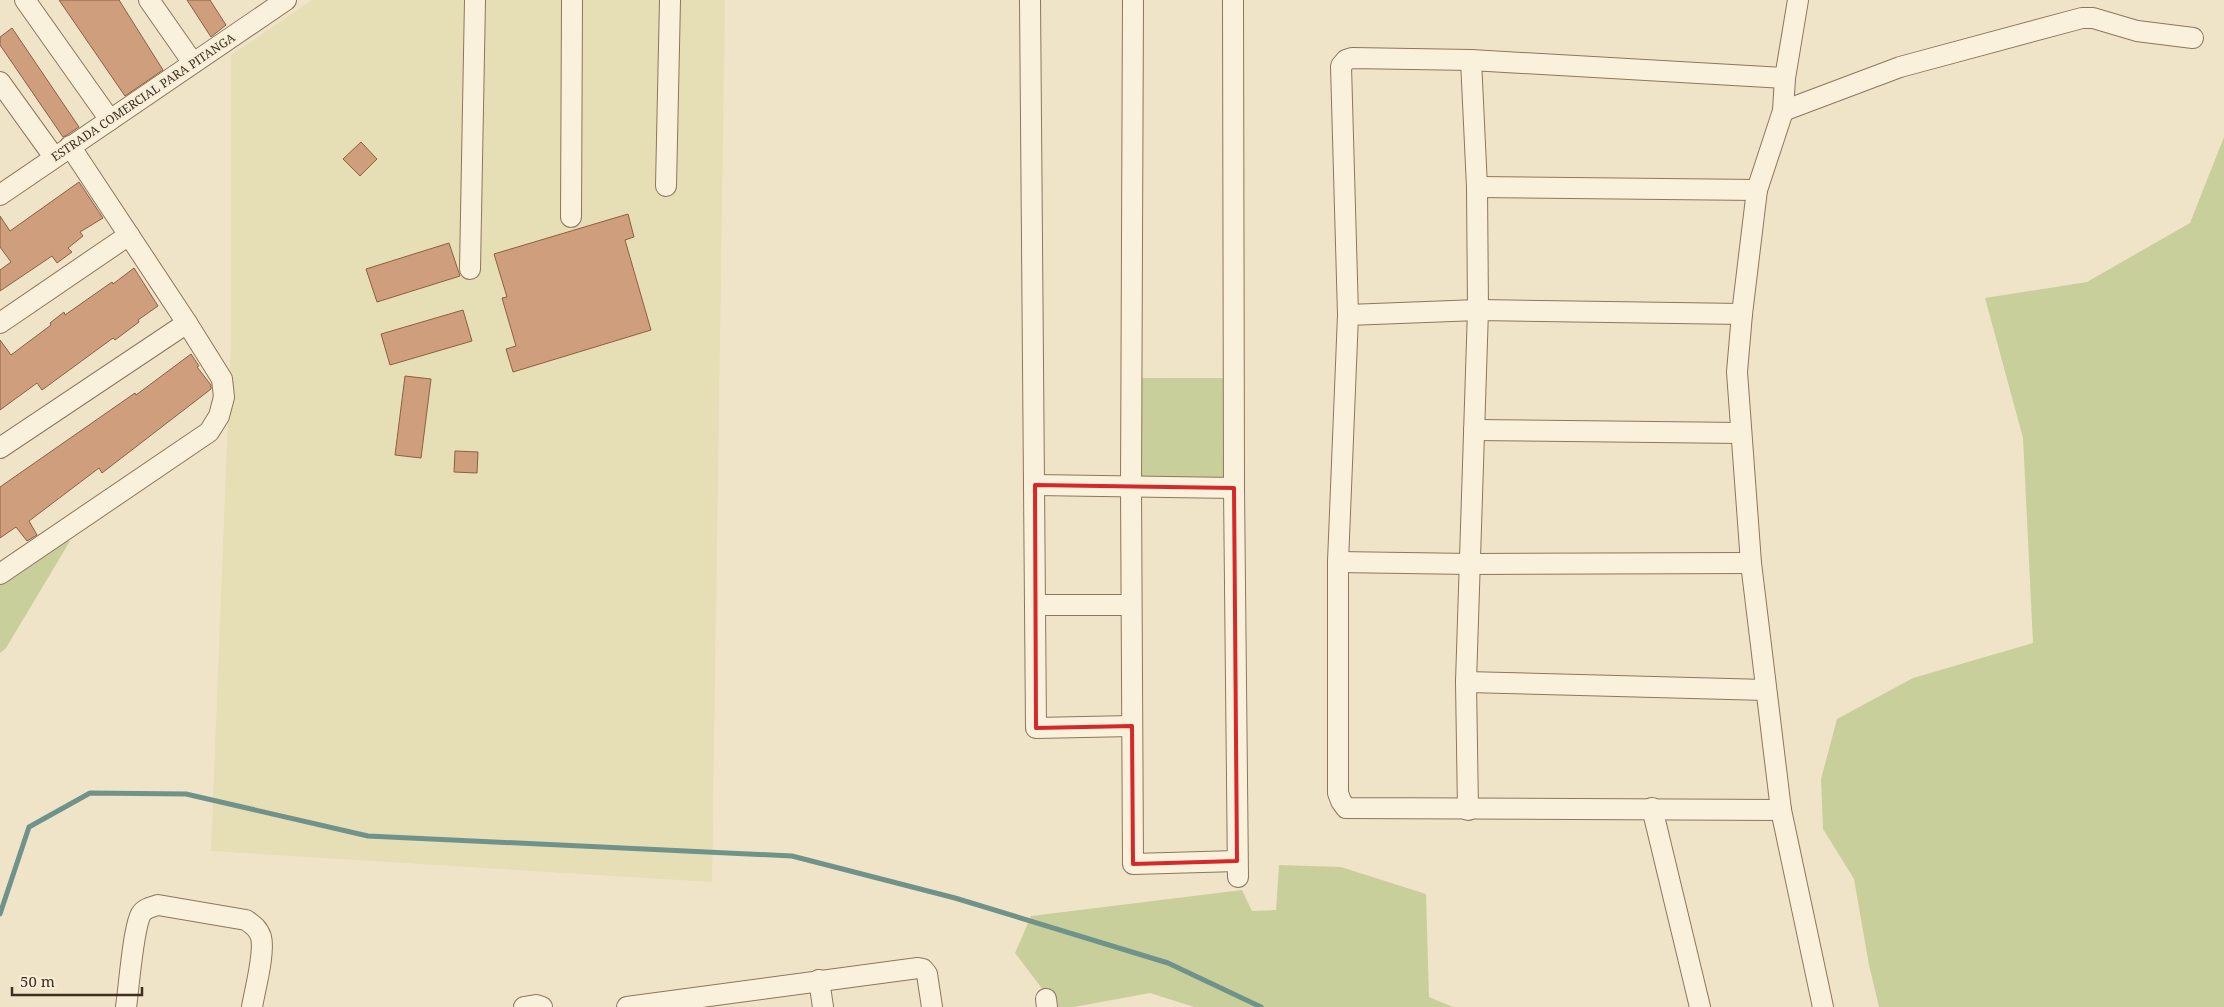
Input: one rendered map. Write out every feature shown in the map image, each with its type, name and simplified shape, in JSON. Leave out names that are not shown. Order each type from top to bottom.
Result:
[{"type":"street","points":[[25,0],[110,120]]},
{"type":"street","points":[[149,0],[193,63]]},
{"type":"street","points":[[470,269],[475,0]]},
{"type":"street","points":[[571,217],[572,0]]},
{"type":"street","points":[[666,186],[670,0]]},
{"type":"street","points":[[1030,0],[1036,728],[1132,726]]},
{"type":"street","points":[[1133,0],[1131,486],[1133,864],[1238,869],[1234,488],[1233,0]]},
{"type":"street","points":[[1798,0],[1784,78],[1783,111],[1757,190],[1742,314],[1738,372],[1740,433],[1751,563],[1781,810],[1823,1007]]},
{"type":"street","name":"ESTRADA COMERCIAL PARA PITANGA","points":[[0,195],[279,2]]},
{"type":"street","points":[[1783,111],[1900,67],[2082,18],[2094,18],[2137,31],[2193,38]]},
{"type":"street","points":[[1781,810],[1652,808],[1355,810],[1346,808],[1338,793],[1338,562],[1348,315],[1341,66],[1346,60],[1352,58],[1471,60],[1784,78]]},
{"type":"street","points":[[1468,810],[1466,682],[1478,310],[1477,188],[1471,60]]},
{"type":"street","points":[[0,82],[62,152],[129,235],[222,379],[224,397],[219,416],[209,432],[0,574]]},
{"type":"street","points":[[1477,188],[1757,190]]},
{"type":"street","points":[[0,322],[129,235]]},
{"type":"street","points":[[1348,315],[1478,310],[1742,314]]},
{"type":"street","points":[[0,448],[187,323]]},
{"type":"street","points":[[1474,430],[1740,433]]},
{"type":"street","points":[[1035,485],[1234,488]]},
{"type":"street","points":[[1338,562],[1471,564],[1751,563]]},
{"type":"street","points":[[1035,605],[1131,605]]},
{"type":"street","points":[[1466,682],[1766,690]]},
{"type":"street","points":[[1652,808],[1700,1007]]},
{"type":"street","points":[[126,1007],[137,929],[142,913],[148,908],[158,905],[246,920],[256,927],[261,938],[252,1007]]},
{"type":"street","points":[[627,1007],[717,1001],[819,980],[918,968],[924,969],[927,974],[932,1007]]},
{"type":"street","points":[[819,980],[824,1007]]},
{"type":"highlighted area","points":[[1035,485],[1234,488],[1237,861],[1133,864],[1132,726],[1036,728]]},
{"type":"shaded area","points":[[312,0],[725,0],[712,882],[211,851],[231,342],[231,55]]},
{"type":"green space","points":[[2224,137],[2224,1007],[1879,1007],[1869,965],[1854,879],[1823,829],[1821,779],[1837,719],[1913,678],[2033,643],[2023,438],[1985,298],[2087,282],[2190,223]]},
{"type":"green space","points":[[1142,378],[1225,378],[1225,479],[1141,479]]},
{"type":"green space","points":[[61,540],[70,541],[6,648],[0,653],[0,581]]},
{"type":"green space","points":[[1279,865],[1341,867],[1426,894],[1429,997],[1453,1007],[1194,1007],[1150,993],[1074,1007],[1056,1007],[1015,953],[1031,916],[1242,890],[1252,911],[1276,910]]},
{"type":"building","points":[[59,0],[119,0],[163,70],[125,96]]},
{"type":"building","points":[[187,0],[210,0],[226,25],[211,37]]},
{"type":"building","points":[[12,28],[79,127],[63,137],[0,45],[0,37]]},
{"type":"building","points":[[361,142],[377,159],[360,176],[343,159]]},
{"type":"building","points":[[79,182],[103,218],[80,232],[83,236],[68,248],[72,252],[57,263],[52,256],[0,291],[0,270],[11,262],[0,247],[0,216],[10,231]]},
{"type":"building","points":[[628,214],[634,237],[625,240],[651,330],[513,372],[506,349],[516,346],[502,298],[507,297],[494,254]]},
{"type":"building","points":[[449,243],[460,276],[377,302],[366,269]]},
{"type":"building","points":[[134,268],[158,306],[115,340],[113,338],[42,390],[37,383],[0,410],[0,340],[11,355],[51,325],[50,323],[64,312],[65,315]]},
{"type":"building","points":[[463,310],[472,341],[390,365],[381,334]]},
{"type":"building","points":[[191,354],[199,366],[197,367],[211,385],[211,389],[102,473],[99,468],[29,521],[37,535],[27,541],[16,527],[0,538],[0,487],[135,393],[136,395]]},
{"type":"building","points":[[405,376],[431,379],[421,458],[395,455]]},
{"type":"building","points":[[455,451],[478,452],[477,473],[454,472]]},
{"type":"waterway","points":[[0,914],[29,827],[90,793],[186,794],[368,836],[792,856],[955,898],[1168,963],[1261,1007]]}]
